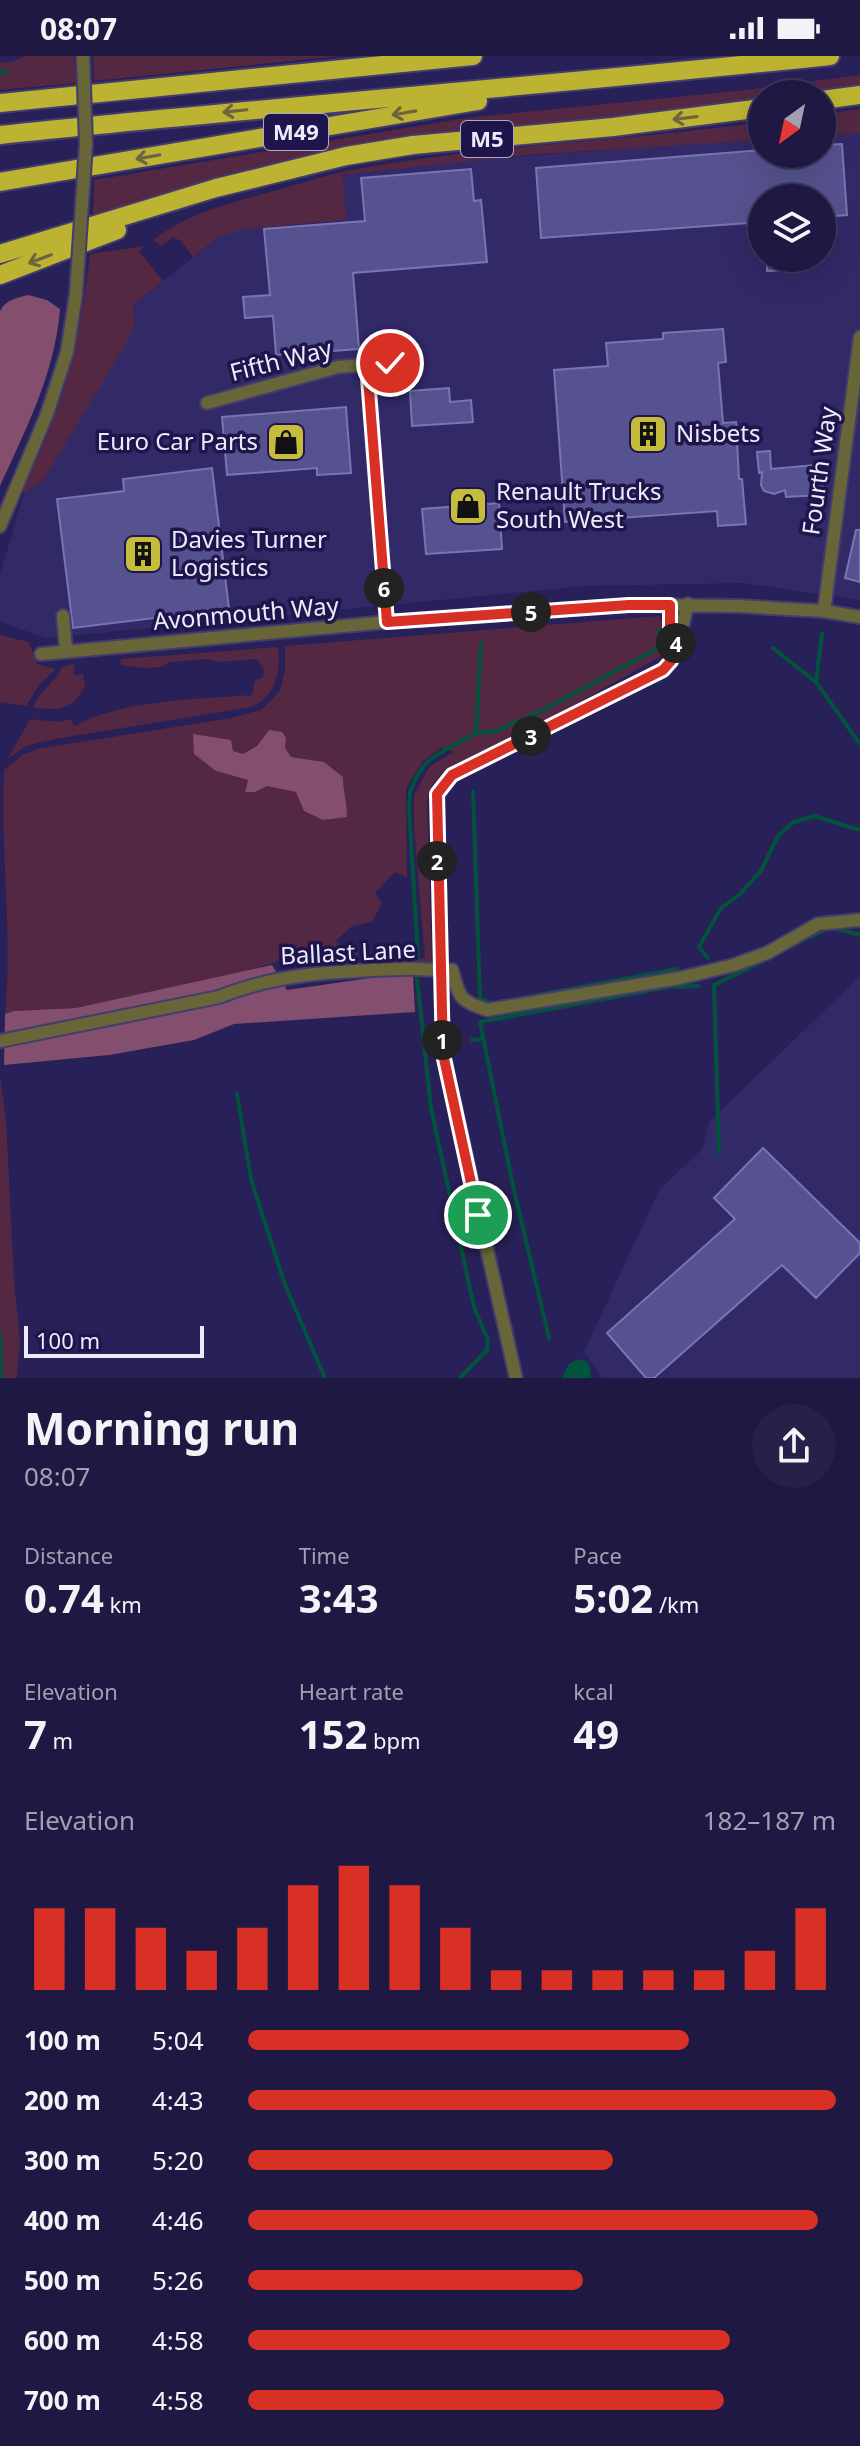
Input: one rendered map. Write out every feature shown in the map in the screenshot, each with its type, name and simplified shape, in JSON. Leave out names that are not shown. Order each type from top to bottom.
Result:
[{"type":"highway","points":[[0,103],[473,56]]},
{"type":"highway","name":"M5","points":[[0,135],[332,102],[591,82],[830,56]]},
{"type":"highway","name":"M49","points":[[0,182],[591,82]]},
{"type":"highway","points":[[836,98],[860,95]]},
{"type":"highway","name":"M5","points":[[0,254],[216,188],[319,162],[413,145],[748,110]]},
{"type":"highway","points":[[0,275],[193,200],[216,188]]},
{"type":"street","points":[[0,526],[47,414],[67,352],[76,294],[86,144],[83,56]]},
{"type":"street","name":"Fourth Way","points":[[824,611],[860,337]]},
{"type":"street","name":"Fifth Way","points":[[207,403],[338,367],[390,363]]},
{"type":"street","name":"Fifth Way","points":[[367,365],[387,622]]},
{"type":"street","points":[[516,1378],[443,1054],[437,794],[452,775],[653,677],[671,661],[688,604]]},
{"type":"street","name":"Avonmouth Way","points":[[41,654],[387,622],[629,605],[688,604],[824,611],[860,617]]},
{"type":"street","points":[[670,605],[670,630],[677,646]]},
{"type":"street","points":[[63,616],[66,650]]},
{"type":"street","name":"Ballast Lane","points":[[0,1041],[219,997],[248,985],[278,978],[406,968],[452,970],[458,994],[466,1003],[487,1010],[680,978],[734,965],[767,953],[818,924],[860,920]]},
{"type":"shaded area","points":[[24,56],[74,56],[77,83],[0,90],[0,63]]},
{"type":"shaded area","points":[[93,56],[340,56],[94,81]]},
{"type":"shaded area","points":[[860,75],[860,86],[836,89],[836,80],[822,80]]},
{"type":"shaded area","points":[[747,90],[748,102],[364,144],[258,166],[93,215],[94,180],[466,118]]},
{"type":"shaded area","points":[[860,109],[860,133],[836,135],[836,112]]},
{"type":"shaded area","points":[[748,124],[748,141],[526,155],[343,175],[346,220],[246,229],[220,236],[193,257],[181,241],[173,237],[161,246],[153,240],[209,210],[352,170],[505,149]]},
{"type":"shaded area","points":[[860,133],[860,600],[743,583],[586,586],[46,638],[0,622],[0,575],[24,493],[42,482],[134,326],[133,305],[220,236],[246,229],[346,220],[342,175],[457,161],[748,139],[748,168],[836,168],[836,134]]},
{"type":"shaded area","points":[[145,246],[139,251],[163,281],[133,305],[134,326],[126,344],[42,482],[24,493],[21,487],[48,433],[68,374],[90,254]]},
{"type":"shaded area","points":[[28,295],[47,300],[60,309],[57,333],[38,400],[0,486],[0,311],[8,302]]},
{"type":"shaded area","points":[[659,616],[666,629],[666,641],[669,641],[665,654],[560,713],[447,768],[431,787],[427,801],[432,965],[415,964],[414,961],[425,957],[414,795],[429,767],[454,752],[441,748],[423,761],[406,788],[407,877],[395,872],[375,893],[382,903],[372,922],[352,926],[336,941],[342,947],[357,947],[358,956],[279,961],[247,971],[76,1008],[5,1014],[8,953],[4,770],[24,754],[37,749],[231,718],[261,710],[280,691],[285,670],[285,646]],"holes":[[[269,730],[291,757],[324,762],[347,807],[304,811],[297,792],[267,786],[255,792],[245,791],[248,780],[216,771],[233,751],[243,754],[257,746]]]},
{"type":"shaded area","points":[[0,635],[29,642],[37,664],[55,669],[39,685],[26,706],[0,702]]},
{"type":"shaded area","points":[[278,647],[279,666],[275,683],[266,697],[251,707],[55,739],[26,746],[8,759],[30,719],[59,722],[70,719],[75,726],[93,717],[137,706],[252,695],[255,680],[263,677],[264,670],[257,659],[220,662],[207,659],[144,668],[121,665],[120,659]]},
{"type":"shaded area","points":[[75,664],[73,675],[83,674],[85,685],[76,700],[64,707],[33,708],[62,667]]},
{"type":"shaded area","points":[[269,730],[282,732],[286,738],[285,748],[291,757],[324,762],[343,777],[347,817],[323,820],[304,811],[296,792],[267,786],[255,792],[245,792],[248,780],[216,771],[194,754],[193,734],[231,740],[233,751],[243,754],[257,746]]},
{"type":"shaded area","points":[[272,965],[287,990],[398,974],[413,975],[415,1012],[234,1024],[194,1040],[109,1055],[4,1065],[5,1014],[76,1008]]},
{"type":"shaded area","points":[[860,976],[860,1378],[602,1378],[584,1352],[659,1190],[702,1149],[709,1122]]},
{"type":"shaded area","points":[[0,1076],[6,1120],[20,1340],[17,1378],[0,1378]]},
{"type":"shaded area","points":[[577,1359],[586,1361],[591,1378],[562,1378],[568,1365]]},
{"type":"building","points":[[836,144],[842,144],[847,215],[836,216],[836,184],[748,184],[748,223],[541,238],[536,168],[748,151],[748,168],[836,168]]},
{"type":"building","points":[[471,169],[474,201],[481,200],[487,262],[353,273],[359,349],[276,355],[273,316],[245,318],[243,297],[270,295],[264,229],[365,221],[361,178]]},
{"type":"building","name":"Nisbets","points":[[723,329],[726,362],[718,363],[723,423],[736,422],[739,479],[742,479],[746,524],[718,526],[717,511],[565,522],[554,370],[608,366],[606,343],[663,339],[663,333]]},
{"type":"building","points":[[449,388],[450,402],[471,400],[473,422],[412,426],[410,391]]},
{"type":"building","name":"Euro Car Parts","points":[[346,407],[351,473],[317,475],[317,468],[227,475],[222,417]]},
{"type":"building","points":[[770,451],[771,469],[826,464],[821,495],[786,497],[785,490],[774,494],[764,491],[757,452]]},
{"type":"building","name":"Davies Turner Logistics","points":[[212,468],[229,609],[73,628],[57,499],[124,491],[123,479]]},
{"type":"building","points":[[499,503],[502,549],[426,554],[422,509]]},
{"type":"building","points":[[856,530],[860,530],[860,582],[845,578]]},
{"type":"building","points":[[763,1148],[860,1243],[860,1253],[816,1298],[782,1265],[654,1378],[646,1378],[607,1333],[735,1219],[714,1198]]},
{"type":"waterway","points":[[0,72],[7,71]]},
{"type":"waterway","points":[[418,957],[409,807],[410,792],[426,763],[476,733],[496,731],[545,709],[656,649],[660,644],[659,630]]},
{"type":"waterway","points":[[822,633],[816,682],[860,744]]},
{"type":"waterway","points":[[476,733],[481,643]]},
{"type":"waterway","points":[[773,648],[816,682]]},
{"type":"waterway","points":[[473,791],[480,998],[493,1004]]},
{"type":"waterway","points":[[708,958],[699,947],[721,908],[740,894],[761,871],[778,836],[792,823],[814,816],[860,830]]},
{"type":"waterway","points":[[781,951],[831,927],[860,935]]},
{"type":"waterway","points":[[719,1153],[714,985],[763,961]]},
{"type":"waterway","points":[[522,998],[677,969]]},
{"type":"waterway","points":[[417,978],[431,1108],[474,1307],[488,1340],[487,1350],[460,1378]]},
{"type":"waterway","points":[[549,1338],[513,1186],[480,1022],[669,987],[698,986]]},
{"type":"waterway","points":[[472,1040],[483,1039]]},
{"type":"waterway","points":[[237,1094],[251,1179],[284,1282],[325,1378]]},
{"type":"waterway","points":[[0,1335],[1,1378]]},
{"type":"place","name":"Nisbets","points":[[648,434]]},
{"type":"place","name":"Euro Car Parts","points":[[286,442]]},
{"type":"place","name":"Renault Trucks South West","points":[[468,506]]},
{"type":"place","name":"Davies Turner Logistics","points":[[143,554]]},
{"type":"route","points":[[390,363],[367,365],[387,622],[629,605],[670,605],[670,630],[677,646],[671,661],[653,677],[452,775],[437,794],[443,1054],[478,1215]]}]
